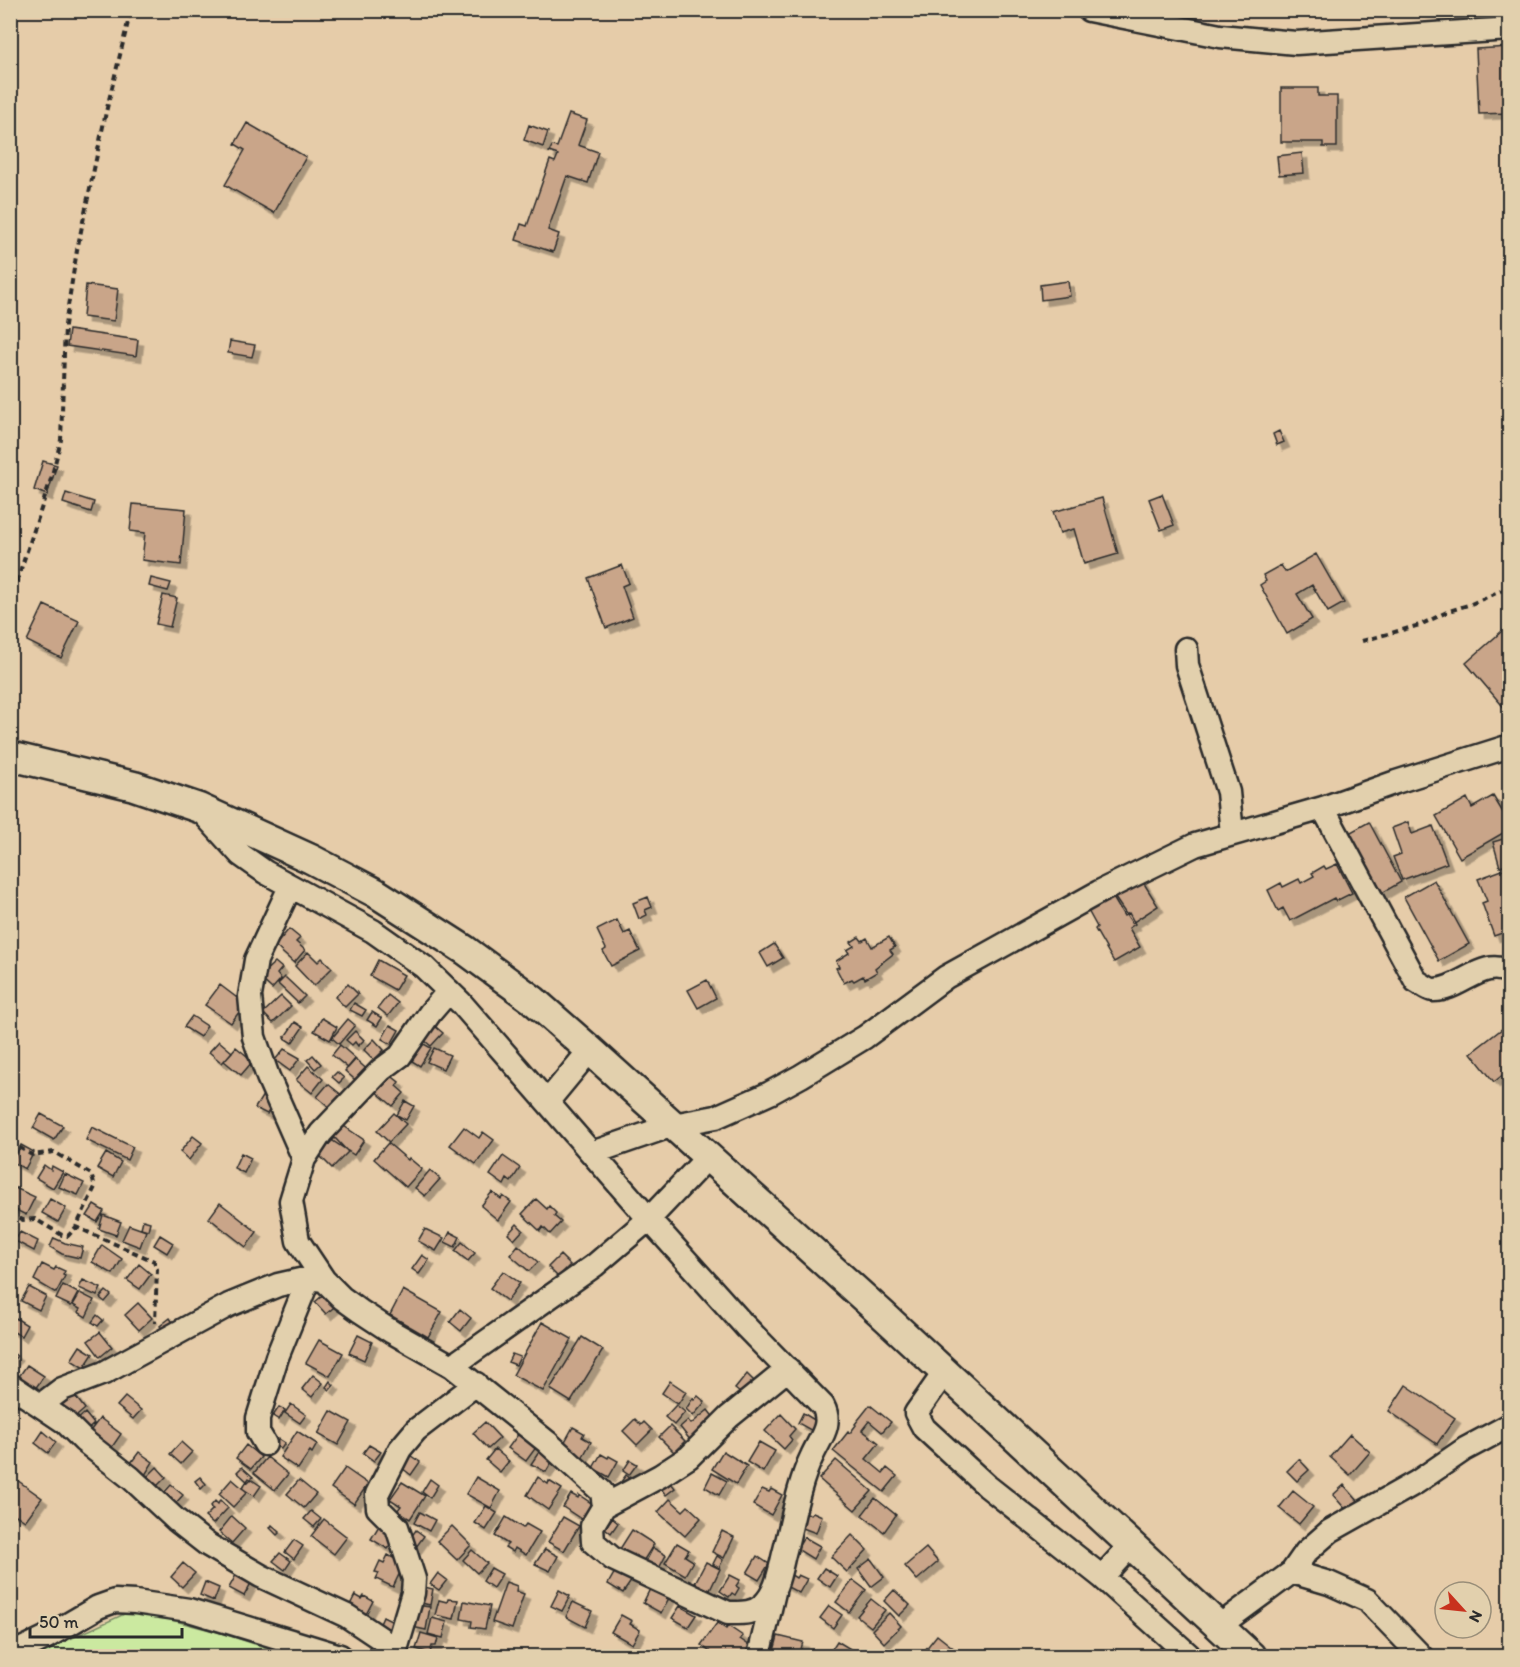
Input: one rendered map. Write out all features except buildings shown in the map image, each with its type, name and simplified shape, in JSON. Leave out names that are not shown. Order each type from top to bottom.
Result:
[{"type":"main road","points":[[10,756],[134,786],[199,808],[311,858],[376,892],[465,950],[533,1000],[590,1050],[882,1314],[1251,1656]]},
{"type":"street","points":[[1089,10],[1220,36],[1296,43],[1509,29]]},
{"type":"street","points":[[1186,649],[1187,665],[1228,792],[1232,834]]},
{"type":"street","points":[[592,1153],[673,1125],[716,1117],[770,1093],[857,1042],[946,977],[1099,892],[1195,845],[1323,808],[1509,746]]},
{"type":"street","points":[[199,808],[241,855],[290,887],[373,931],[424,967],[548,1101],[745,1326],[823,1406],[828,1416],[827,1425],[802,1482],[759,1656]]},
{"type":"street","points":[[1323,808],[1416,981],[1431,990],[1447,988],[1483,970],[1503,969],[1509,973]]},
{"type":"street","points":[[290,887],[256,960],[250,996],[254,1037],[268,1077],[304,1159]]},
{"type":"street","points":[[449,992],[430,1013],[400,1056],[381,1070],[321,1133],[304,1159],[291,1201],[298,1241],[317,1279],[376,1321],[452,1366],[476,1384],[547,1442],[602,1492],[604,1506]]},
{"type":"street","points":[[548,1101],[590,1050]]},
{"type":"street","points":[[452,1366],[595,1264],[649,1219],[708,1157]]},
{"type":"street","points":[[41,1405],[62,1389],[104,1373],[229,1305],[278,1285],[317,1279]]},
{"type":"street","points":[[265,1444],[258,1432],[258,1418],[277,1358],[317,1279]]},
{"type":"street","points":[[775,1588],[764,1604],[748,1613],[728,1613],[613,1559],[593,1542],[592,1526],[604,1506],[660,1476],[689,1457],[729,1417],[788,1370]]},
{"type":"street","points":[[945,1374],[916,1413],[924,1428],[987,1486],[1102,1577],[1190,1656]]},
{"type":"street","points":[[395,1655],[413,1593],[414,1579],[401,1535],[397,1527],[378,1508],[377,1494],[400,1449],[416,1430],[476,1384]]},
{"type":"street","points":[[10,1385],[65,1422],[84,1441],[131,1478],[191,1533],[208,1545],[261,1576],[347,1616],[380,1638],[395,1655]]},
{"type":"street","points":[[1219,1626],[1292,1572],[1306,1552],[1330,1531],[1417,1482],[1465,1449],[1509,1425]]},
{"type":"street","points":[[1102,1577],[1131,1545]]},
{"type":"street","points":[[1292,1572],[1329,1583],[1367,1600],[1421,1656]]},
{"type":"street","points":[[10,1655],[45,1638],[98,1607],[115,1601],[189,1610],[340,1656]]},
{"type":"path","points":[[10,602],[51,479],[61,440],[65,325],[77,250],[106,112],[131,10]]},
{"type":"path","points":[[1362,641],[1420,625],[1449,610],[1471,604],[1509,587]]},
{"type":"path","points":[[10,1142],[32,1155],[54,1152],[90,1174],[95,1187],[76,1227],[68,1236],[34,1219],[23,1220],[10,1213]]},
{"type":"path","points":[[76,1227],[154,1261],[157,1269],[154,1345]]},
{"type":"green space","points":[[133,1610],[218,1632],[292,1656],[33,1656]]}]
